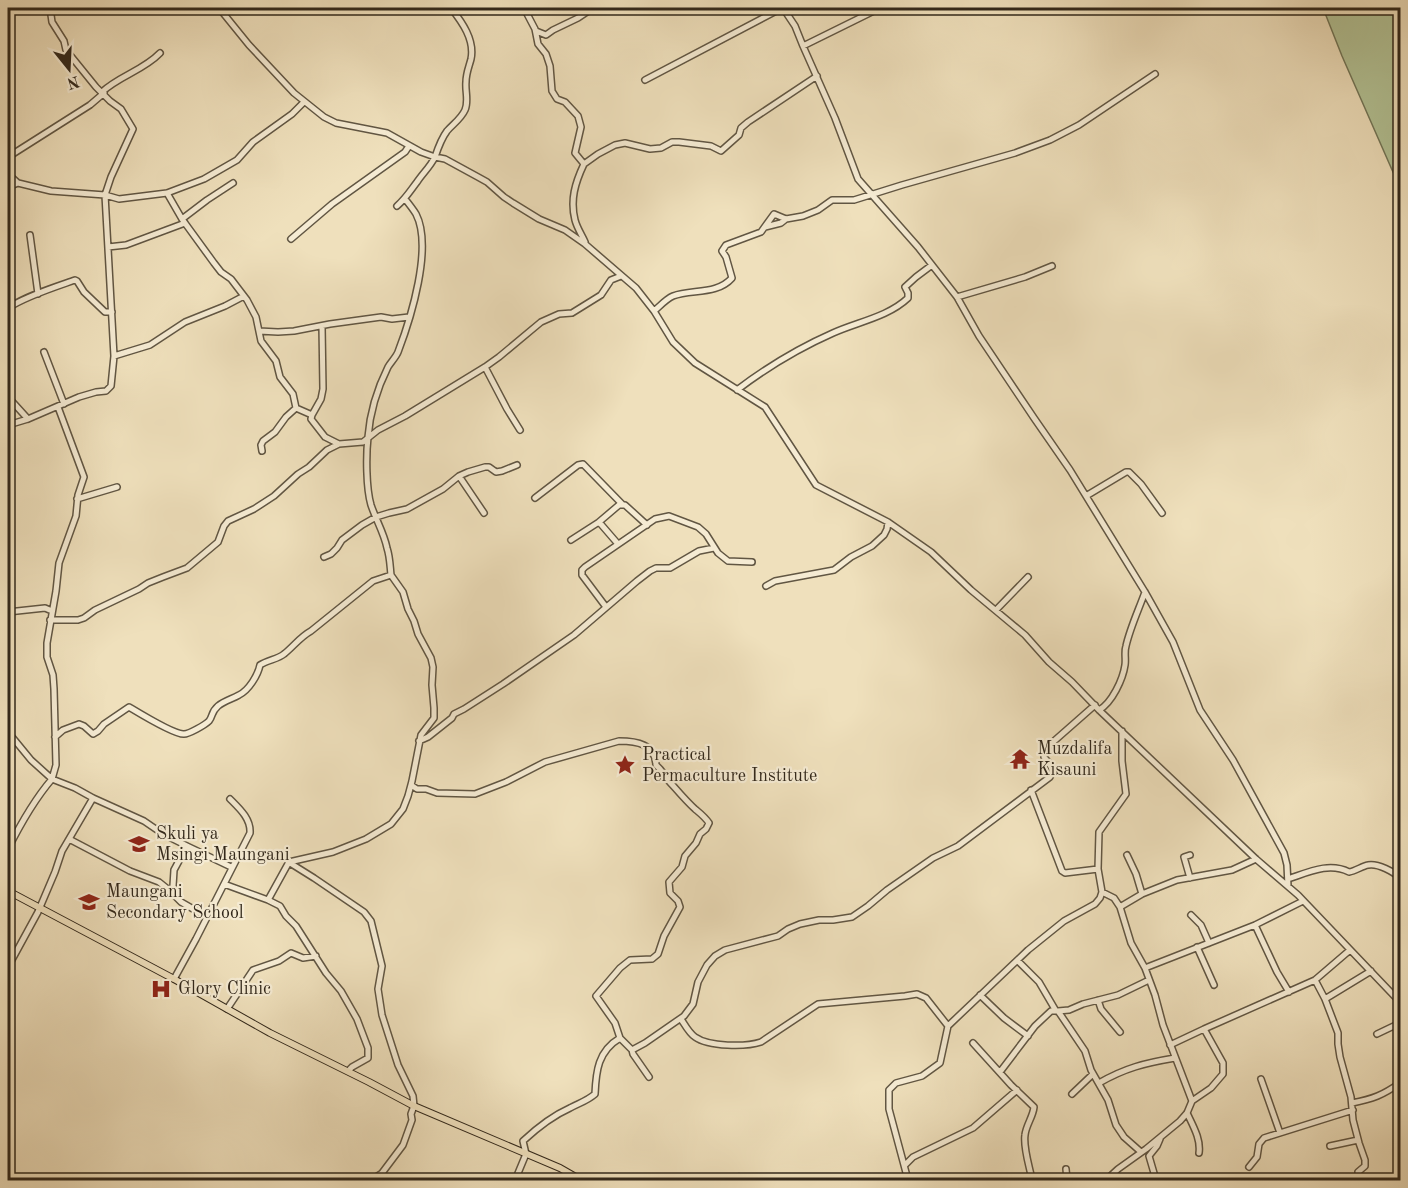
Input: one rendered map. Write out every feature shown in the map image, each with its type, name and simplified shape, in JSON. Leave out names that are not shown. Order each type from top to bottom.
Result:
[{"type":"main road","points":[[8,891],[270,1033],[414,1106],[560,1168],[581,1180]]},
{"type":"street","points":[[8,425],[84,395],[106,391],[111,387],[114,356],[105,195],[133,129],[121,109],[96,87],[66,50],[52,22],[50,8]]},
{"type":"street","points":[[219,8],[249,45],[294,93],[324,117],[336,123],[387,133],[421,152],[445,159],[487,182],[504,197],[539,219],[565,230],[585,244],[636,288],[654,311],[673,342],[695,363],[765,407],[816,485],[888,522],[932,552],[971,590],[1025,635],[1049,662],[1256,859],[1288,883],[1400,1001]]},
{"type":"street","points":[[397,206],[430,167],[442,140],[449,129],[461,118],[466,108],[467,69],[471,57],[470,37],[451,8]]},
{"type":"street","points":[[524,8],[536,31],[538,44],[546,54],[550,66],[552,91],[557,99],[564,102],[578,116],[581,127],[575,153],[584,164]]},
{"type":"street","points":[[536,31],[546,35],[593,8]]},
{"type":"street","points":[[645,80],[782,8],[795,26],[835,118],[858,179],[918,247],[957,297],[979,336],[1070,470],[1145,592],[1173,642],[1200,710],[1233,760],[1278,839],[1287,865],[1288,883]]},
{"type":"street","points":[[803,46],[880,8]]},
{"type":"street","points":[[8,157],[90,105],[110,85],[154,59],[160,53]]},
{"type":"street","points":[[765,227],[818,210],[832,201],[854,200],[872,195],[1016,153],[1050,140],[1079,125],[1155,74]]},
{"type":"street","points":[[585,244],[575,220],[573,189],[584,164],[615,145],[625,143],[661,148],[672,142],[679,142],[711,146],[721,151],[739,135],[741,128],[748,122],[817,76]]},
{"type":"street","points":[[8,174],[18,183],[51,191],[105,195],[119,199],[167,193],[204,178],[237,160],[253,142],[292,114],[304,102]]},
{"type":"street","points":[[291,239],[332,204],[405,152],[409,146]]},
{"type":"street","points":[[8,187],[18,183]]},
{"type":"street","points":[[108,247],[137,242],[184,221],[233,183]]},
{"type":"street","points":[[167,193],[214,263],[231,279],[244,296],[256,317],[261,342],[276,361],[280,376],[292,394],[296,408]]},
{"type":"street","points":[[268,900],[289,862],[333,852],[366,839],[392,824],[403,809],[411,785],[421,735],[434,718],[432,685],[434,667],[418,634],[403,592],[391,575],[387,548],[371,504],[368,481],[368,438],[372,405],[389,365],[397,355],[416,294],[421,264],[422,238],[416,215],[405,199]]},
{"type":"street","points":[[654,311],[671,296],[708,290],[727,284],[732,278],[722,251],[726,245],[761,232],[774,214],[786,219]]},
{"type":"street","points":[[30,235],[38,294]]},
{"type":"street","points":[[737,390],[760,373],[833,333],[886,313],[903,303],[908,298],[905,287],[932,265]]},
{"type":"street","points":[[957,297],[1026,277],[1052,266]]},
{"type":"street","points":[[51,620],[84,618],[94,610],[163,576],[187,568],[218,542],[228,521],[254,509],[274,496],[327,450],[339,444],[363,442],[378,429],[415,410],[485,367],[541,322],[559,314],[572,313],[601,295],[611,280],[621,276]]},
{"type":"street","points":[[8,308],[75,280],[105,312],[112,312]]},
{"type":"street","points":[[114,356],[150,345],[185,322],[244,296]]},
{"type":"street","points":[[259,331],[278,332],[381,317],[392,319],[409,317]]},
{"type":"street","points":[[322,326],[323,389],[311,420],[325,437],[339,444]]},
{"type":"street","points":[[8,849],[41,791],[52,779],[56,765],[53,675],[47,657],[47,643],[59,563],[76,516],[77,499],[84,477],[44,352]]},
{"type":"street","points":[[485,367],[520,430]]},
{"type":"street","points":[[8,397],[28,419]]},
{"type":"street","points":[[296,408],[312,415]]},
{"type":"street","points":[[262,451],[263,441],[275,432],[296,408]]},
{"type":"street","points":[[535,498],[578,465],[583,464],[622,504],[647,525]]},
{"type":"street","points":[[324,557],[337,548],[342,540],[376,517],[407,509],[443,489],[459,476],[485,467],[502,471],[517,465]]},
{"type":"street","points":[[1086,496],[1129,472],[1141,484],[1162,513]]},
{"type":"street","points":[[459,476],[483,513]]},
{"type":"street","points":[[77,499],[117,487]]},
{"type":"street","points":[[571,540],[600,522],[622,504]]},
{"type":"street","points":[[606,607],[582,575],[582,570],[655,519],[669,516],[680,519],[698,527],[706,534],[718,554],[728,561],[752,562]]},
{"type":"street","points":[[600,522],[618,544]]},
{"type":"street","points":[[766,586],[775,581],[834,570],[851,557],[872,546],[884,535],[888,522]]},
{"type":"street","points":[[420,741],[452,718],[454,714],[464,710],[574,635],[637,581],[656,568],[670,568],[699,550],[714,548]]},
{"type":"street","points":[[55,737],[63,730],[79,724],[93,734],[129,707],[182,735],[188,734],[208,722],[212,712],[223,702],[242,693],[251,683],[260,665],[281,657],[302,636],[373,581],[391,575]]},
{"type":"street","points":[[996,610],[1028,577]]},
{"type":"street","points":[[1099,710],[1110,701],[1121,681],[1125,648],[1145,592]]},
{"type":"street","points":[[8,612],[45,608],[52,611]]},
{"type":"street","points":[[632,1050],[684,1016],[693,1004],[698,982],[715,956],[725,950],[778,936],[800,924],[852,917],[926,863],[958,846],[1050,777],[1051,768],[1044,757],[1045,749],[1095,705]]},
{"type":"street","points":[[908,1180],[889,1109],[889,1090],[896,1083],[922,1076],[940,1063],[948,1026],[1028,950],[1064,921],[1095,904],[1100,898],[1102,892],[1098,869],[1099,832],[1126,794],[1122,760],[1122,731]]},
{"type":"street","points":[[8,732],[31,760],[52,779],[144,821],[163,834],[231,867]]},
{"type":"street","points":[[411,785],[417,789],[437,793],[475,794],[506,782],[545,762],[619,741],[634,742],[652,749],[656,756],[656,765],[662,769],[674,788],[709,823],[685,856],[682,867],[669,882],[670,893],[680,906],[664,936],[658,954],[652,959],[630,960],[596,996],[615,1023],[620,1038],[632,1050],[649,1077]]},
{"type":"street","points":[[1031,790],[1062,871],[1065,873],[1098,869]]},
{"type":"street","points":[[8,967],[39,908],[62,851],[93,798]]},
{"type":"street","points":[[174,979],[250,833],[251,825],[230,799]]},
{"type":"street","points":[[69,839],[130,871],[159,882],[181,902],[207,917]]},
{"type":"street","points":[[175,896],[174,870],[187,846]]},
{"type":"street","points":[[1127,855],[1142,894]]},
{"type":"street","points":[[1190,855],[1184,857],[1190,878]]},
{"type":"street","points":[[1120,907],[1142,894],[1177,880],[1232,870],[1256,859]]},
{"type":"street","points":[[289,862],[363,912],[371,921],[382,966],[378,989],[382,1015],[398,1065],[413,1096],[414,1106],[411,1114],[412,1120],[402,1144],[382,1173],[371,1180]]},
{"type":"street","points":[[1288,883],[1331,867],[1349,872],[1368,865],[1379,867],[1401,878]]},
{"type":"street","points":[[224,884],[279,906],[296,926],[337,986],[353,1011],[368,1048],[369,1058],[348,1071]]},
{"type":"street","points":[[1102,892],[1114,898],[1120,907],[1131,943],[1145,968],[1170,1046],[1192,1101]]},
{"type":"street","points":[[1145,968],[1255,925],[1303,901]]},
{"type":"street","points":[[1191,915],[1201,925],[1209,943]]},
{"type":"street","points":[[1255,925],[1289,992]]},
{"type":"street","points":[[1197,947],[1214,985]]},
{"type":"street","points":[[1170,1046],[1315,980],[1350,950]]},
{"type":"street","points":[[227,1009],[253,970],[291,954],[303,958],[316,956]]},
{"type":"street","points":[[1018,961],[1039,982],[1085,1051],[1093,1074],[1108,1100],[1116,1125],[1124,1137],[1141,1152]]},
{"type":"street","points":[[1325,999],[1371,971]]},
{"type":"street","points":[[1000,1072],[1051,1011],[1069,1010],[1083,1004],[1118,996],[1149,980]]},
{"type":"street","points":[[1315,980],[1338,1033],[1340,1057],[1352,1103],[1353,1120],[1366,1163],[1358,1172],[1360,1180]]},
{"type":"street","points":[[681,1019],[697,1039],[723,1045],[750,1045],[760,1042],[818,1004],[917,994],[926,998],[948,1026]]},
{"type":"street","points":[[980,996],[1028,1036]]},
{"type":"street","points":[[1098,1000],[1101,1009],[1120,1032]]},
{"type":"street","points":[[1377,1034],[1401,1023]]},
{"type":"street","points":[[1106,1180],[1187,1113],[1192,1101],[1211,1088],[1223,1074],[1223,1063],[1204,1029]]},
{"type":"street","points":[[518,1150],[523,1141],[552,1118],[595,1094],[598,1062],[612,1043],[620,1038]]},
{"type":"street","points":[[973,1043],[1035,1108],[1024,1137],[1032,1180]]},
{"type":"street","points":[[1099,1083],[1121,1071],[1175,1058]]},
{"type":"street","points":[[1072,1094],[1093,1074]]},
{"type":"street","points":[[1261,1079],[1280,1133]]},
{"type":"street","points":[[1352,1103],[1382,1095],[1401,1083]]},
{"type":"street","points":[[905,1165],[913,1157],[974,1128],[1017,1090]]},
{"type":"street","points":[[1249,1167],[1257,1157],[1259,1144],[1264,1138],[1353,1110]]},
{"type":"street","points":[[1187,1113],[1197,1137],[1199,1153]]},
{"type":"street","points":[[1156,1180],[1149,1156],[1157,1146],[1160,1137]]},
{"type":"street","points":[[1330,1146],[1358,1140]]},
{"type":"street","points":[[517,1180],[526,1154],[523,1141]]},
{"type":"street","points":[[1066,1169],[1067,1180]]},
{"type":"street","points":[[382,1173],[389,1180]]},
{"type":"green space","points":[[1323,8],[1386,8],[1400,13],[1400,188],[1342,56]]},
{"type":"place","name":"Muzdalifa Kisauni","points":[[1020,759]]},
{"type":"place","name":"Practical Permaculture Institute","points":[[625,765]]},
{"type":"place","name":"Skuli ya Msingi Maungani","points":[[139,844]]},
{"type":"place","name":"Maungani Secondary School","points":[[89,902]]},
{"type":"place","name":"Glory Clinic","points":[[161,989]]}]
